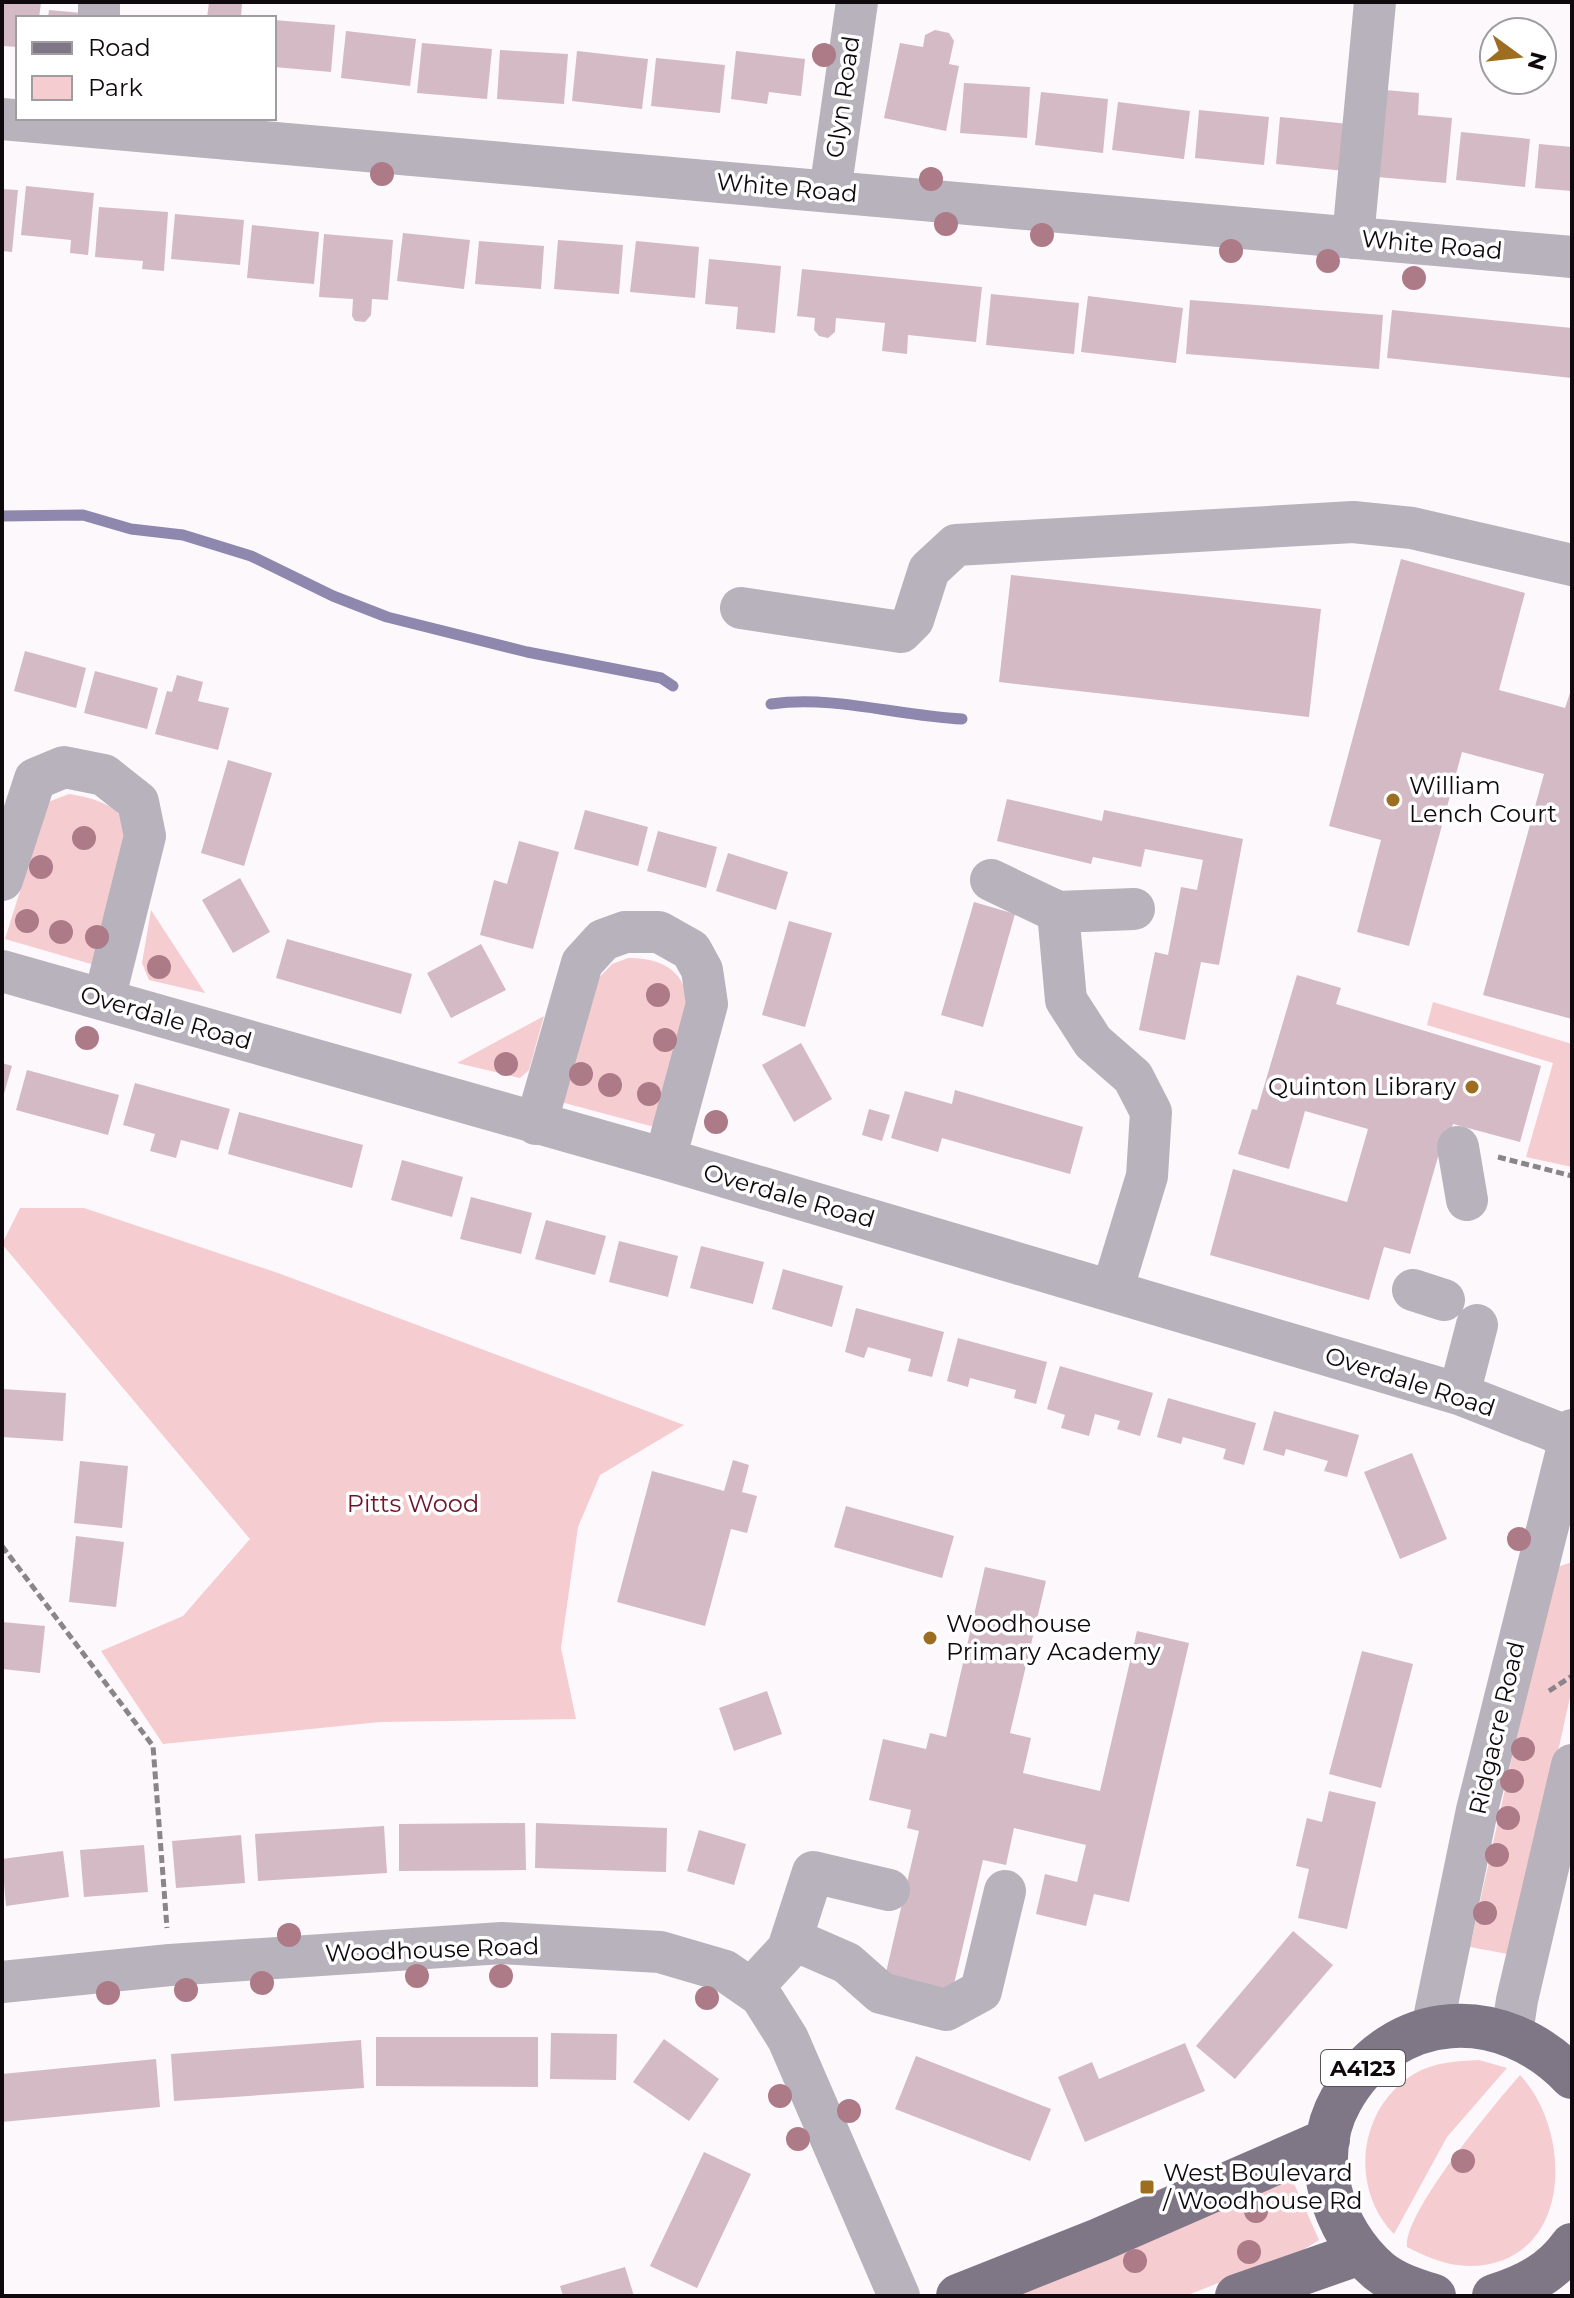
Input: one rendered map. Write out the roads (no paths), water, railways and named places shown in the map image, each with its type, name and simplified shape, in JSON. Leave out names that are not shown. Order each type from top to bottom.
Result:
[{"type":"main road","name":"A4123","points":[[1417,2293],[1381,2273],[1360,2253],[1338,2219],[1327,2180],[1328,2140],[1340,2101],[1363,2068],[1394,2043],[1432,2028],[1473,2024],[1512,2033],[1551,2055],[1572,2077]]},
{"type":"main road","points":[[958,2296],[1099,2240],[1328,2140]]},
{"type":"main road","points":[[1494,2296],[1526,2285],[1560,2261],[1572,2245]]},
{"type":"main road","points":[[1237,2296],[1360,2253]]},
{"type":"street","name":"Glyn Road","points":[[830,192],[857,2]]},
{"type":"street","points":[[1353,238],[1375,2]]},
{"type":"street","name":"White Road","points":[[32,120],[93,122],[830,192],[1572,257]]},
{"type":"street","points":[[741,608],[901,632],[913,620],[929,570],[956,545],[1338,523],[1412,528],[1572,565]]},
{"type":"street","points":[[2,880],[35,779],[64,767],[104,775],[138,802],[145,836],[104,1000]]},
{"type":"street","points":[[991,880],[1058,912],[1134,909]]},
{"type":"street","points":[[1058,912],[1066,1000],[1093,1042],[1133,1077],[1151,1112],[1147,1176],[1112,1291]]},
{"type":"street","points":[[536,1124],[582,963],[603,940],[625,932],[659,932],[691,950],[702,970],[707,1004],[665,1159]]},
{"type":"street","name":"Overdale Road","points":[[2,971],[665,1159],[1459,1394],[1571,1438]]},
{"type":"street","points":[[1458,1147],[1467,1200]]},
{"type":"street","points":[[1459,1394],[1477,1325]]},
{"type":"street","name":"Ridgacre Road","points":[[1432,2028],[1477,1810],[1558,1538],[1571,1438]]},
{"type":"street","points":[[1512,2033],[1572,1765]]},
{"type":"street","points":[[751,1989],[788,1949],[813,1872],[889,1890]]},
{"type":"street","points":[[792,1939],[847,1963],[881,1993],[946,2010],[981,1991],[1005,1891]]},
{"type":"street","name":"Woodhouse Road","points":[[2,1982],[170,1965],[502,1943],[660,1952],[725,1971],[761,1996],[788,2039],[899,2296]]},
{"type":"waterway","points":[[2,516],[83,515],[131,529],[183,535],[251,556],[333,596],[387,617],[527,652],[661,678],[673,686]]},
{"type":"waterway","points":[[771,704],[818,702],[962,719]]},
{"type":"place","name":"William Lench Court","points":[[1393,800]]},
{"type":"place","name":"Quinton Library","points":[[1472,1087]]},
{"type":"place","name":"Woodhouse Primary Academy","points":[[930,1638]]},
{"type":"place","name":"West Boulevard / Woodhouse Rd","points":[[1147,2187]]},
{"type":"park label","name":"Pitts Wood","points":[[413,1504]]}]
